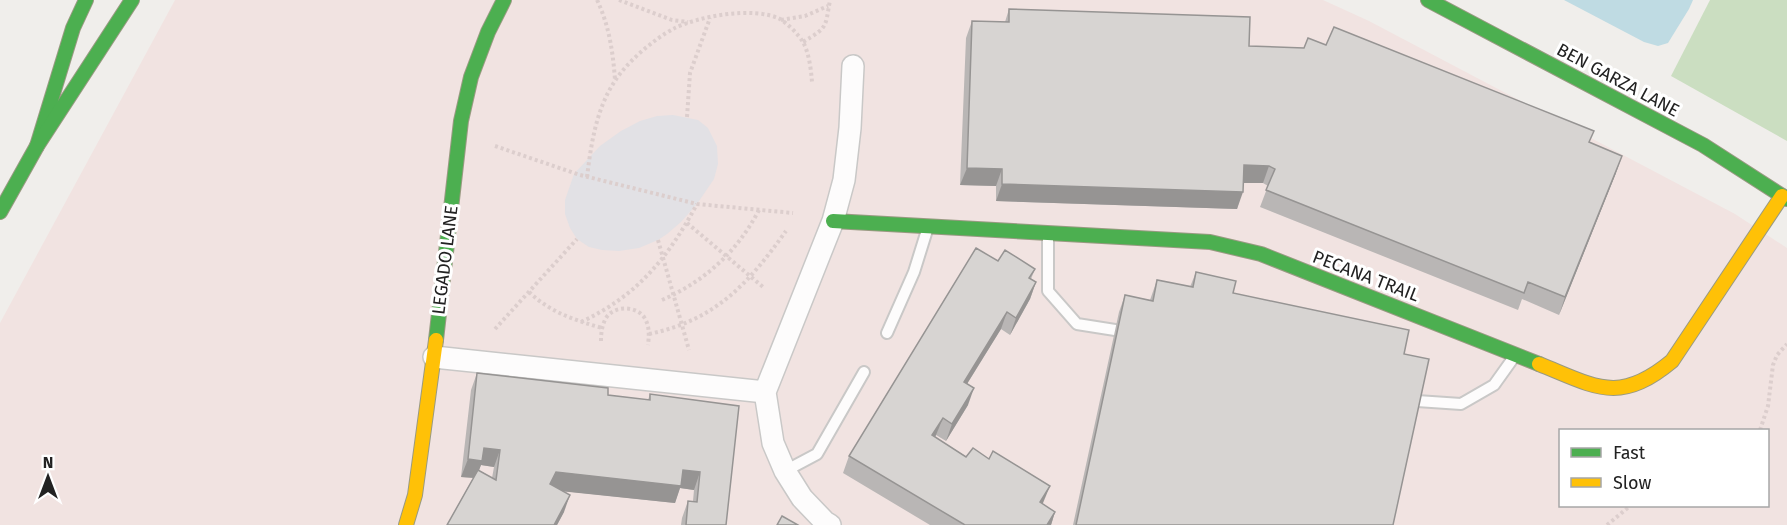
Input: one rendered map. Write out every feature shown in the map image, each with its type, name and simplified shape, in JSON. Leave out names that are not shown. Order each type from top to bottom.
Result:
[{"type":"main road","points":[[37,146],[73,28],[86,0]]},
{"type":"main road","points":[[0,212],[37,146],[132,0]]},
{"type":"main road","name":"LEGADO LANE","points":[[406,525],[416,495],[461,121],[471,77],[488,32],[504,0]]},
{"type":"main road","name":"BEN GARZA LANE","points":[[1428,0],[1703,145],[1784,197]]},
{"type":"main road","name":"PECANA TRAIL","points":[[833,220],[1210,242],[1235,247],[1261,254],[1587,383],[1617,389],[1636,384],[1657,374],[1672,361],[1784,197]]},
{"type":"street","points":[[830,525],[802,498],[785,471],[774,443],[765,392],[833,220],[844,180],[850,128],[853,66]]},
{"type":"street","points":[[434,357],[765,392]]},
{"type":"lane","points":[[887,333],[914,272],[928,226]]},
{"type":"lane","points":[[1048,233],[1048,291],[1077,324],[1115,330]]},
{"type":"lane","points":[[1417,401],[1461,404],[1494,385],[1516,354]]},
{"type":"lane","points":[[785,471],[817,454],[864,372]]},
{"type":"path","points":[[597,0],[605,16],[615,80]]},
{"type":"path","points":[[620,0],[672,21],[692,22]]},
{"type":"path","points":[[803,42],[821,31],[826,25],[830,0]]},
{"type":"path","points":[[781,20],[805,16],[829,6]]},
{"type":"path","points":[[587,177],[598,117],[615,80],[632,61],[672,29],[726,15],[759,13],[781,20],[803,42],[812,82]]},
{"type":"path","points":[[687,117],[690,73],[711,18]]},
{"type":"path","points":[[495,146],[587,177],[697,204],[793,213]]},
{"type":"path","points":[[581,322],[632,292],[663,257],[687,223],[697,204]]},
{"type":"path","points":[[662,300],[693,285],[727,257],[740,243],[759,210]]},
{"type":"path","points":[[687,223],[763,287]]},
{"type":"path","points":[[649,334],[668,330],[723,303],[751,277],[786,231]]},
{"type":"path","points":[[495,329],[577,239]]},
{"type":"path","points":[[658,240],[689,350]]},
{"type":"path","points":[[529,292],[555,312],[602,328]]},
{"type":"path","points":[[600,341],[607,316],[615,310],[624,308],[634,309],[643,315],[649,334],[648,345]]},
{"type":"path","points":[[1760,429],[1768,406],[1773,365],[1777,355],[1787,344]]},
{"type":"path","points":[[1607,525],[1629,507]]},
{"type":"shaded area","points":[[175,0],[1323,0],[1369,21],[1735,214],[1787,248],[1787,525],[0,525],[0,323]]},
{"type":"shaded area","points":[[673,115],[698,120],[708,128],[717,146],[718,164],[714,179],[697,204],[667,234],[639,248],[619,251],[602,250],[589,247],[577,239],[565,214],[565,200],[574,174],[600,146],[621,131],[640,121],[657,116]]},
{"type":"green space","points":[[1710,0],[1787,0],[1787,141],[1671,76]]},
{"type":"water","points":[[1564,0],[1693,0],[1668,43],[1658,46],[1644,42]]},
{"type":"building","points":[[1009,9],[1250,17],[1249,46],[1304,48],[1308,38],[1326,45],[1334,27],[1594,131],[1589,142],[1622,156],[1565,297],[1528,282],[1524,293],[1266,190],[1275,169],[1269,166],[1244,165],[1243,192],[1002,184],[1002,169],[967,168],[972,21],[1009,22]]},
{"type":"building","points":[[976,248],[998,261],[1005,250],[1035,269],[1029,278],[1036,282],[1016,318],[1007,312],[964,382],[974,388],[952,424],[943,418],[932,435],[966,457],[973,448],[989,459],[993,451],[1050,486],[1040,502],[1055,512],[1047,525],[965,525],[849,456]]},
{"type":"building","points":[[1196,272],[1236,281],[1233,293],[1409,330],[1404,354],[1429,359],[1393,525],[1076,525],[1125,295],[1153,301],[1157,280],[1193,287]]},
{"type":"building","points":[[477,373],[608,388],[608,395],[650,400],[650,394],[739,406],[726,525],[686,525],[688,501],[697,502],[700,472],[683,470],[681,486],[556,472],[550,484],[570,495],[554,525],[447,525],[478,470],[496,480],[500,450],[484,448],[482,461],[468,459]]},
{"type":"building","points":[[782,516],[798,525],[777,525]]},
{"type":"traffic: fast","points":[[37,146],[73,28],[86,0]]},
{"type":"traffic: fast","points":[[0,212],[37,146],[132,0]]},
{"type":"traffic: fast","points":[[436,340],[461,121],[471,77],[488,32],[504,0]]},
{"type":"traffic: fast","points":[[1428,0],[1703,145],[1787,199]]},
{"type":"traffic: fast","points":[[833,221],[1210,242],[1261,254],[1539,364]]},
{"type":"traffic: slow","points":[[1539,364],[1592,385],[1607,388],[1637,383],[1653,375],[1672,361],[1782,196]]},
{"type":"traffic: slow","points":[[406,525],[415,495],[436,340]]}]
